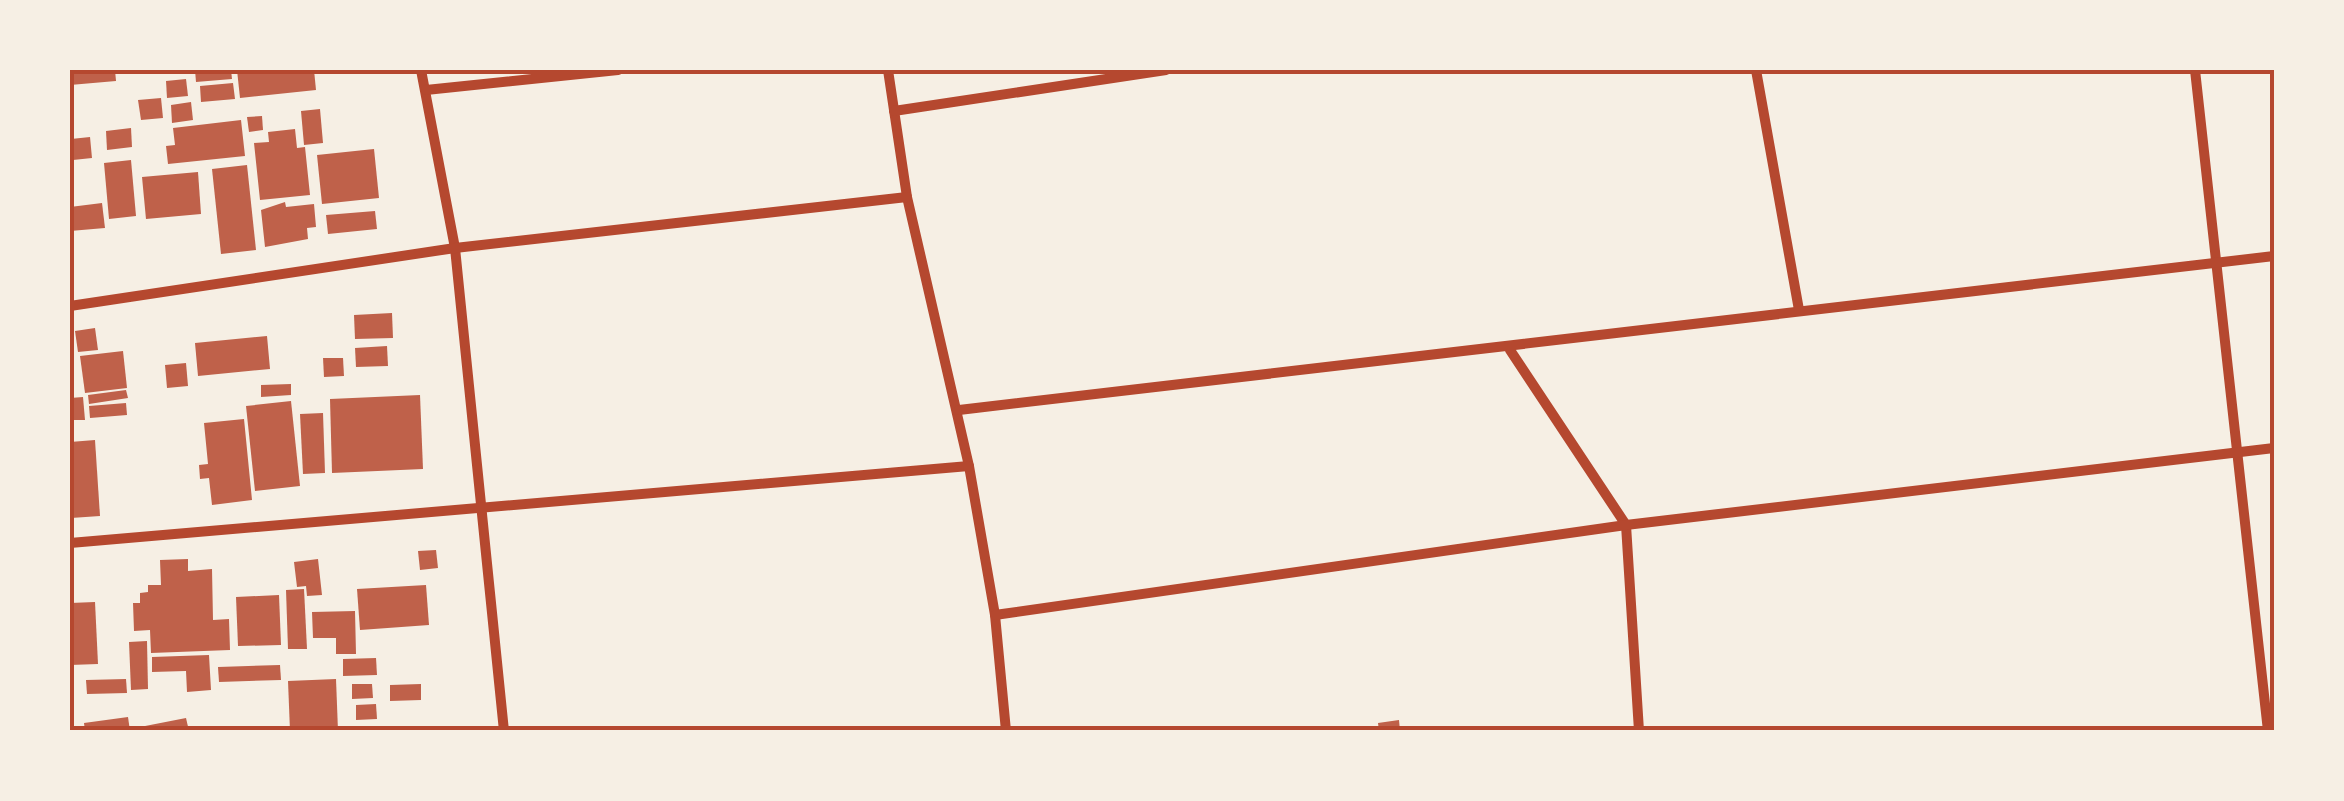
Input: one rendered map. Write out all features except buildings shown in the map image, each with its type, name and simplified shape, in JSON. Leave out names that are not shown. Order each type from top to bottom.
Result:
[{"type":"street","points":[[422,70],[455,248],[504,731]]},
{"type":"street","points":[[426,90],[618,70]]},
{"type":"street","points":[[888,70],[907,196],[970,466],[995,615],[1006,731]]},
{"type":"street","points":[[894,111],[1166,70]]},
{"type":"street","points":[[1756,70],[1799,310]]},
{"type":"street","points":[[2195,70],[2268,731]]},
{"type":"street","points":[[70,306],[455,248],[907,196]]},
{"type":"street","points":[[959,410],[1510,350],[1799,310],[2274,256]]},
{"type":"street","points":[[1510,350],[1626,525],[1639,731]]},
{"type":"street","points":[[995,615],[1626,525],[2274,448]]},
{"type":"street","points":[[70,543],[970,466]]}]
